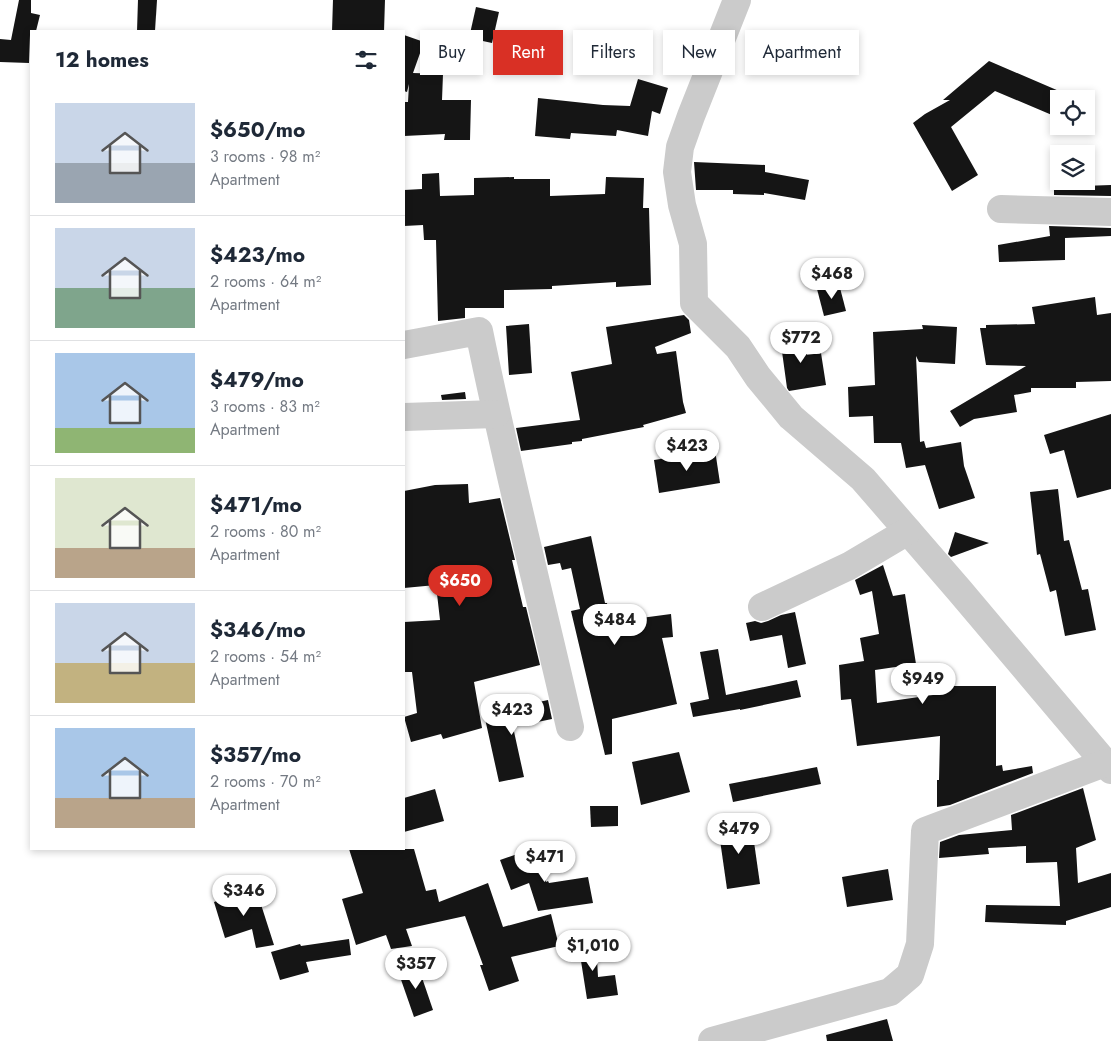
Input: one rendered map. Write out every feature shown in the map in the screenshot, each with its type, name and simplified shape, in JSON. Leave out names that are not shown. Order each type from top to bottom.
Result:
[{"type":"street","points":[[712,1041],[890,992],[910,975],[920,944],[925,831],[1108,767],[960,590],[863,478],[791,417],[758,378],[738,347],[694,303],[693,244],[682,206],[677,172],[680,147],[738,0]]},
{"type":"street","points":[[1001,210],[1111,212]]},
{"type":"street","points":[[405,345],[479,331],[496,414],[570,727]]},
{"type":"street","points":[[405,418],[496,414]]},
{"type":"street","points":[[762,607],[848,566],[908,531]]},
{"type":"building","points":[[19,0],[31,0],[31,13],[40,15],[36,30],[30,30],[29,63],[0,62],[0,39],[11,40]]},
{"type":"building","points":[[138,0],[157,0],[155,30],[137,30]]},
{"type":"building","points":[[333,0],[385,0],[384,30],[332,30]]},
{"type":"building","points":[[476,7],[499,12],[495,30],[493,30],[492,43],[483,41],[483,30],[471,30]]},
{"type":"building","points":[[405,35],[420,41],[420,53],[413,73],[420,73],[420,75],[443,75],[442,100],[471,100],[470,140],[444,140],[445,134],[405,136],[405,102],[408,102],[409,84],[407,92],[405,91]]},
{"type":"building","points":[[989,61],[1057,90],[1050,90],[1050,114],[995,91],[951,127],[978,175],[952,191],[913,123],[950,100],[943,100]]},
{"type":"building","points":[[638,79],[668,88],[660,114],[652,111],[648,136],[617,130],[616,136],[571,133],[570,139],[535,136],[538,98],[630,106]]},
{"type":"building","points":[[694,162],[765,165],[765,172],[809,180],[805,200],[764,193],[764,195],[733,194],[733,190],[696,190]]},
{"type":"building","points":[[439,173],[440,196],[474,195],[474,178],[514,177],[514,179],[550,179],[550,196],[605,194],[606,177],[644,178],[643,208],[649,208],[651,285],[616,287],[616,282],[552,286],[552,289],[504,290],[504,308],[465,308],[465,318],[438,321],[436,240],[424,240],[423,225],[405,226],[405,190],[422,189],[422,174]]},
{"type":"building","points":[[1111,185],[1111,196],[1054,195],[1054,190],[1095,190],[1095,186]]},
{"type":"building","points":[[1049,226],[1111,228],[1111,236],[1065,238],[1065,260],[999,262],[998,245],[1050,236]]},
{"type":"building","points":[[839,284],[846,311],[824,316],[817,289]]},
{"type":"building","points":[[1095,297],[1097,315],[1111,313],[1111,381],[1076,382],[1076,388],[1031,388],[1031,392],[1014,395],[1017,412],[974,419],[960,427],[950,411],[1026,366],[986,365],[980,328],[986,328],[986,325],[1035,324],[1032,307]]},
{"type":"building","points":[[684,315],[689,320],[691,333],[655,347],[657,354],[676,351],[686,413],[643,425],[644,427],[582,439],[582,441],[572,442],[572,444],[521,451],[516,428],[580,420],[571,372],[612,364],[606,327]]},
{"type":"building","points":[[529,324],[532,373],[509,375],[506,326]]},
{"type":"building","points":[[922,325],[957,327],[955,364],[919,362],[916,356],[920,442],[924,441],[926,448],[961,442],[964,466],[975,498],[939,509],[925,465],[906,468],[901,443],[874,443],[873,416],[849,417],[848,387],[875,385],[873,332],[923,329]]},
{"type":"building","points":[[804,334],[807,355],[821,353],[826,385],[789,391],[780,337]]},
{"type":"building","points":[[465,392],[466,399],[442,400],[441,395]]},
{"type":"building","points":[[1111,414],[1111,489],[1077,498],[1064,450],[1050,454],[1044,435]]},
{"type":"building","points":[[715,450],[720,483],[659,493],[654,460]]},
{"type":"building","points":[[468,484],[469,503],[500,498],[515,560],[512,560],[523,607],[526,607],[540,665],[474,682],[482,728],[443,739],[441,734],[411,742],[405,717],[417,713],[412,672],[405,672],[405,622],[440,620],[436,585],[405,588],[405,491],[435,485]]},
{"type":"building","points":[[1058,489],[1064,541],[1069,540],[1082,590],[1088,589],[1096,630],[1065,636],[1056,590],[1050,592],[1040,554],[1037,555],[1030,492]]},
{"type":"building","points":[[955,532],[989,543],[951,557],[948,554]]},
{"type":"building","points":[[591,536],[605,603],[607,603],[611,622],[671,614],[673,637],[662,638],[677,704],[612,719],[612,754],[605,755],[571,611],[580,609],[571,568],[562,570],[560,563],[548,565],[544,547]]},
{"type":"building","points":[[883,565],[893,596],[905,594],[916,664],[875,670],[877,703],[940,694],[940,686],[996,686],[996,766],[1002,765],[1003,771],[1032,766],[1033,773],[950,805],[937,807],[940,736],[857,746],[851,699],[841,700],[839,665],[864,661],[860,638],[879,634],[872,591],[860,595],[855,580]]},
{"type":"building","points":[[795,612],[806,664],[788,668],[782,635],[750,641],[746,623],[755,621],[761,623]]},
{"type":"building","points":[[718,649],[726,695],[797,680],[801,697],[740,710],[693,717],[690,703],[709,699],[700,652]]},
{"type":"building","points":[[548,700],[552,719],[513,727],[524,777],[499,782],[484,714]]},
{"type":"building","points":[[679,752],[690,792],[641,805],[632,762]]},
{"type":"building","points":[[817,767],[821,784],[733,802],[729,784]]},
{"type":"building","points":[[1083,788],[1096,840],[1076,848],[1078,883],[1111,873],[1111,907],[1066,921],[1066,925],[985,922],[986,905],[1060,906],[1057,862],[1026,863],[1026,846],[988,848],[989,854],[939,858],[940,842],[959,835],[1012,830],[1011,815]]},
{"type":"building","points":[[435,789],[444,821],[405,832],[405,798]]},
{"type":"building","points":[[590,806],[618,806],[618,826],[591,827]]},
{"type":"building","points":[[751,821],[760,884],[727,889],[718,826]]},
{"type":"building","points":[[535,848],[546,882],[588,877],[593,903],[538,911],[529,883],[511,890],[500,860]]},
{"type":"building","points":[[414,849],[426,891],[436,889],[439,902],[488,883],[503,927],[551,914],[559,946],[511,957],[519,981],[489,991],[480,965],[483,965],[465,916],[406,929],[412,946],[391,949],[386,935],[356,945],[342,899],[363,893],[349,850]]},
{"type":"building","points":[[888,869],[893,900],[847,907],[842,877]]},
{"type":"building","points":[[252,889],[254,893],[257,892],[274,945],[256,948],[252,929],[225,938],[214,902]]},
{"type":"building","points":[[349,939],[351,955],[306,962],[309,972],[280,980],[271,952],[300,944],[301,946]]},
{"type":"building","points":[[596,941],[598,977],[615,975],[618,995],[587,999],[581,961],[574,962],[573,942]]},
{"type":"building","points":[[417,963],[433,1010],[414,1017],[398,971]]},
{"type":"building","points":[[887,1019],[893,1041],[827,1041],[826,1035]]}]
